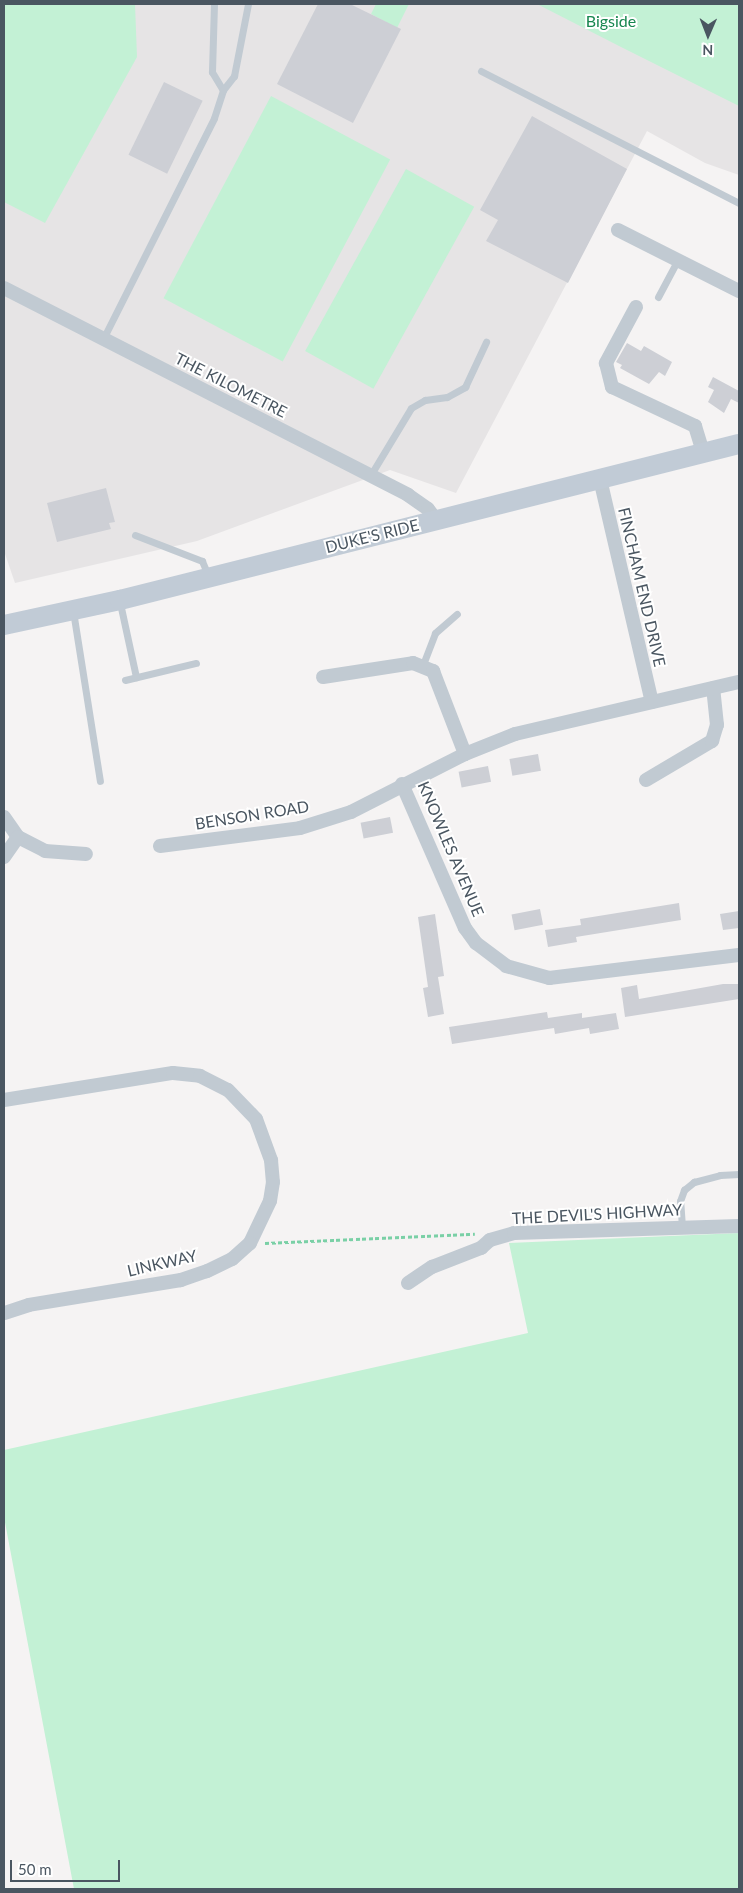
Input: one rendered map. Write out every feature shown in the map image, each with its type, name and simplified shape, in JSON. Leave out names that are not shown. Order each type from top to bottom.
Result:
[{"type":"main road","name":"DUKE'S RIDE","points":[[4,625],[73,608],[120,600],[208,576],[739,444]]},
{"type":"street","points":[[618,230],[739,293]]},
{"type":"street","name":"THE KILOMETRE","points":[[4,288],[370,476],[428,509],[436,520]]},
{"type":"street","points":[[636,307],[606,363],[612,388],[695,426],[703,452]]},
{"type":"street","name":"FINCHAM END DRIVE","points":[[600,479],[652,702]]},
{"type":"street","points":[[323,677],[413,663],[433,671],[465,754]]},
{"type":"street","name":"KNOWLES AVENUE","points":[[739,682],[515,734],[465,754],[402,784],[465,928],[476,943],[506,966],[550,978],[739,955]]},
{"type":"street","points":[[646,780],[712,741],[717,725],[713,688]]},
{"type":"street","name":"BENSON ROAD","points":[[160,846],[300,828],[351,812],[402,784]]},
{"type":"street","points":[[4,817],[18,837],[45,851],[86,854]]},
{"type":"street","points":[[4,858],[18,837]]},
{"type":"street","name":"LINKWAY","points":[[4,1100],[173,1073],[200,1076],[214,1082],[244,1104],[256,1119],[272,1160],[270,1202],[250,1243],[232,1259],[181,1280],[29,1305],[4,1313]]},
{"type":"street","name":"THE DEVIL'S HIGHWAY","points":[[408,1283],[432,1267],[481,1248],[490,1240],[514,1233],[739,1226]]},
{"type":"lane","points":[[214,4],[212,72],[223,90]]},
{"type":"lane","points":[[103,340],[214,118],[223,90],[234,76],[248,4]]},
{"type":"lane","points":[[480,71],[739,203]]},
{"type":"lane","points":[[658,297],[677,262]]},
{"type":"lane","points":[[370,476],[411,408],[425,400],[447,397],[465,387],[486,342]]},
{"type":"lane","points":[[135,535],[202,560],[208,576]]},
{"type":"lane","points":[[120,600],[136,677]]},
{"type":"lane","points":[[73,608],[100,781]]},
{"type":"lane","points":[[422,667],[435,632],[457,614]]},
{"type":"lane","points":[[125,680],[196,663]]},
{"type":"lane","points":[[682,1227],[680,1202],[684,1190],[694,1182],[720,1175],[739,1174]]},
{"type":"path","points":[[250,1243],[476,1234],[490,1240]]},
{"type":"shaded area","points":[[4,4],[739,4],[739,175],[705,163],[647,131],[456,493],[390,470],[197,541],[15,583],[4,551]]},
{"type":"green space","points":[[4,4],[135,4],[137,57],[45,223],[4,202]]},
{"type":"green space","points":[[376,4],[409,4],[397,28],[371,14]]},
{"type":"green space","name":"Bigside","points":[[537,4],[739,4],[739,106],[619,46]]},
{"type":"green space","points":[[271,96],[390,159],[283,362],[163,298]]},
{"type":"green space","points":[[406,169],[474,207],[373,389],[305,351]]},
{"type":"green space","points":[[739,1233],[739,1889],[74,1889],[4,1517],[4,1450],[528,1333],[509,1243]]},
{"type":"building","points":[[318,4],[350,4],[401,29],[353,123],[277,84]]},
{"type":"building","points":[[164,82],[203,101],[167,174],[128,155]]},
{"type":"building","points":[[532,116],[627,169],[568,283],[486,241],[498,220],[480,210]]},
{"type":"building","points":[[627,343],[641,351],[644,346],[672,362],[665,376],[659,372],[649,384],[620,368],[622,365],[616,362]]},
{"type":"building","points":[[713,377],[739,391],[739,403],[731,399],[724,413],[708,402],[714,390],[708,387]]},
{"type":"building","points":[[106,488],[115,522],[109,523],[111,529],[57,542],[47,503]]},
{"type":"building","points":[[538,754],[541,771],[512,776],[509,759]]},
{"type":"building","points":[[488,766],[491,782],[462,787],[459,772]]},
{"type":"building","points":[[390,817],[393,833],[364,838],[361,823]]},
{"type":"building","points":[[679,903],[681,920],[576,937],[577,942],[548,947],[545,930],[581,925],[580,919]]},
{"type":"building","points":[[540,909],[543,925],[515,930],[512,915]]},
{"type":"building","points":[[739,911],[739,928],[723,930],[720,914]]},
{"type":"building","points":[[435,914],[444,976],[438,977],[444,1014],[428,1017],[423,988],[428,987],[418,917]]},
{"type":"building","points":[[723,984],[739,984],[739,999],[625,1017],[621,988],[637,985],[639,999]]},
{"type":"building","points":[[547,1012],[548,1018],[582,1013],[582,1018],[616,1013],[619,1029],[590,1034],[589,1028],[555,1034],[554,1028],[452,1044],[449,1027]]}]
